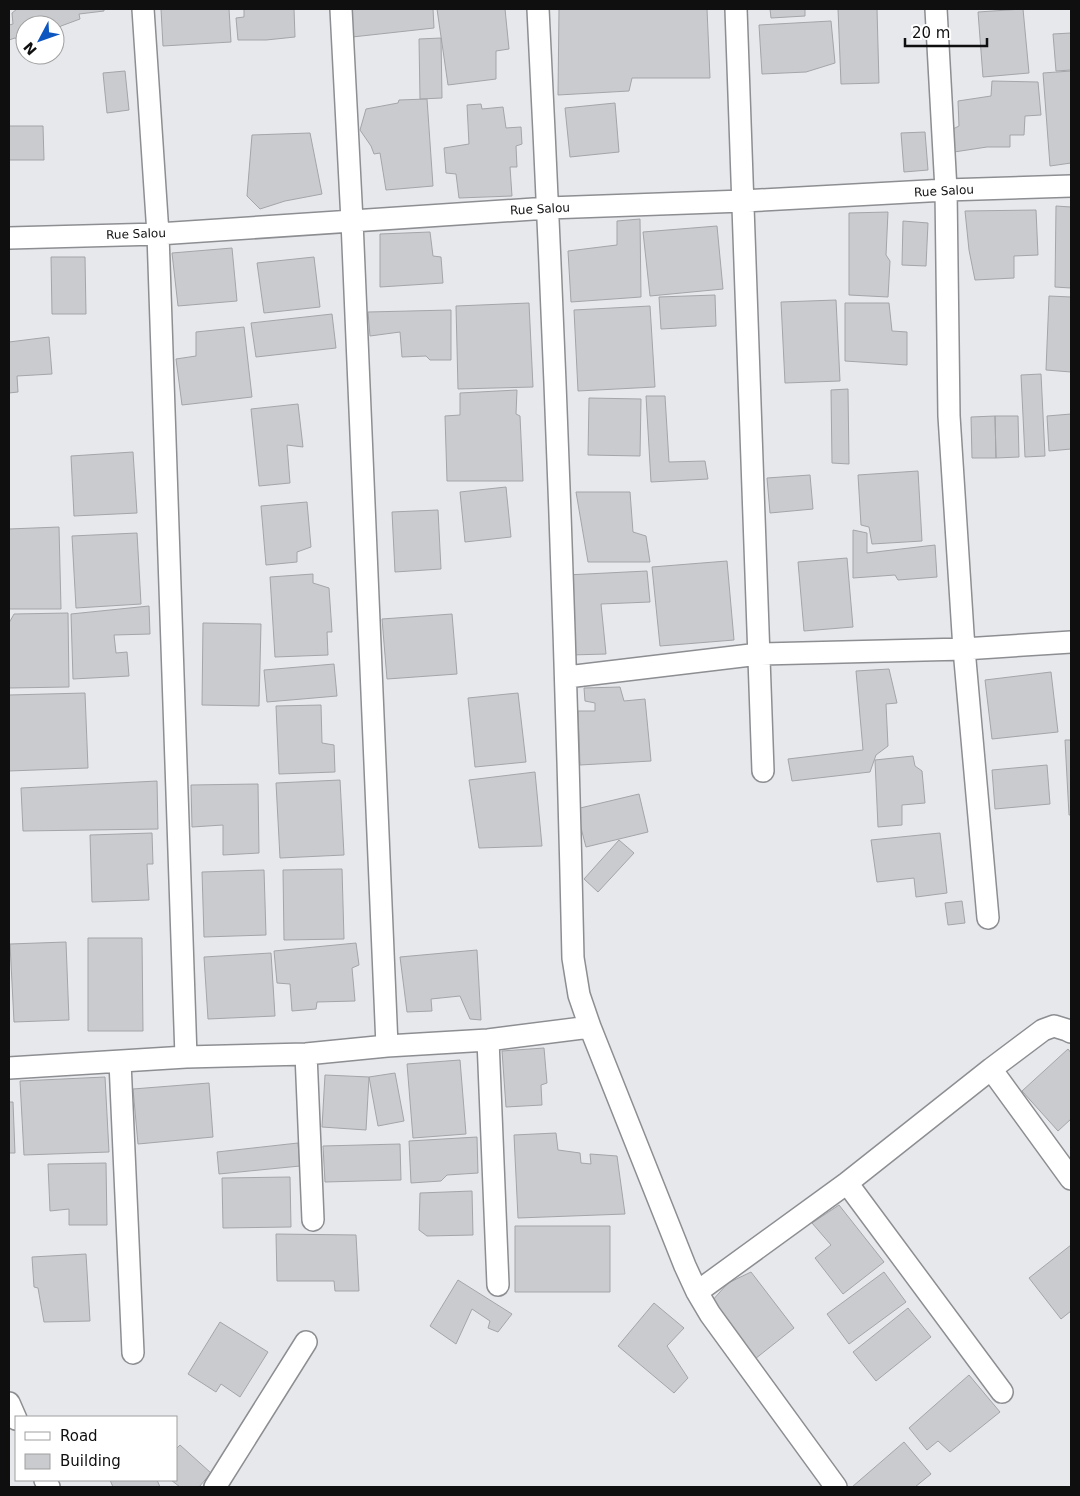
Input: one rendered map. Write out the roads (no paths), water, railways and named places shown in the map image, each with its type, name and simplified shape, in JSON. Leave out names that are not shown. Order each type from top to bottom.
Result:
[{"type":"street","points":[[143,9],[158,234],[186,1057]]},
{"type":"street","points":[[341,9],[352,221],[387,1046]]},
{"type":"street","points":[[538,9],[548,208],[566,678],[573,958],[579,995],[681,1258],[697,1292],[710,1314],[836,1487]]},
{"type":"street","points":[[736,9],[763,772]]},
{"type":"street","points":[[936,9],[946,190],[949,416],[964,649],[988,918]]},
{"type":"street","name":"Rue Salou","points":[[9,238],[158,234],[548,208],[1071,186]]},
{"type":"street","points":[[566,678],[759,654],[964,649],[1071,642]]},
{"type":"street","points":[[697,1292],[847,1183],[1043,1030],[1054,1026],[1071,1032]]},
{"type":"street","points":[[9,1068],[186,1057],[306,1054],[387,1046],[488,1040],[590,1027]]},
{"type":"street","points":[[488,1040],[498,1285]]},
{"type":"street","points":[[306,1054],[313,1220]]},
{"type":"street","points":[[120,1062],[133,1353]]},
{"type":"street","points":[[991,1069],[1071,1179]]},
{"type":"street","points":[[847,1183],[1002,1392]]},
{"type":"street","points":[[215,1487],[306,1342]]},
{"type":"street","points":[[9,1403],[15,1417]]}]
